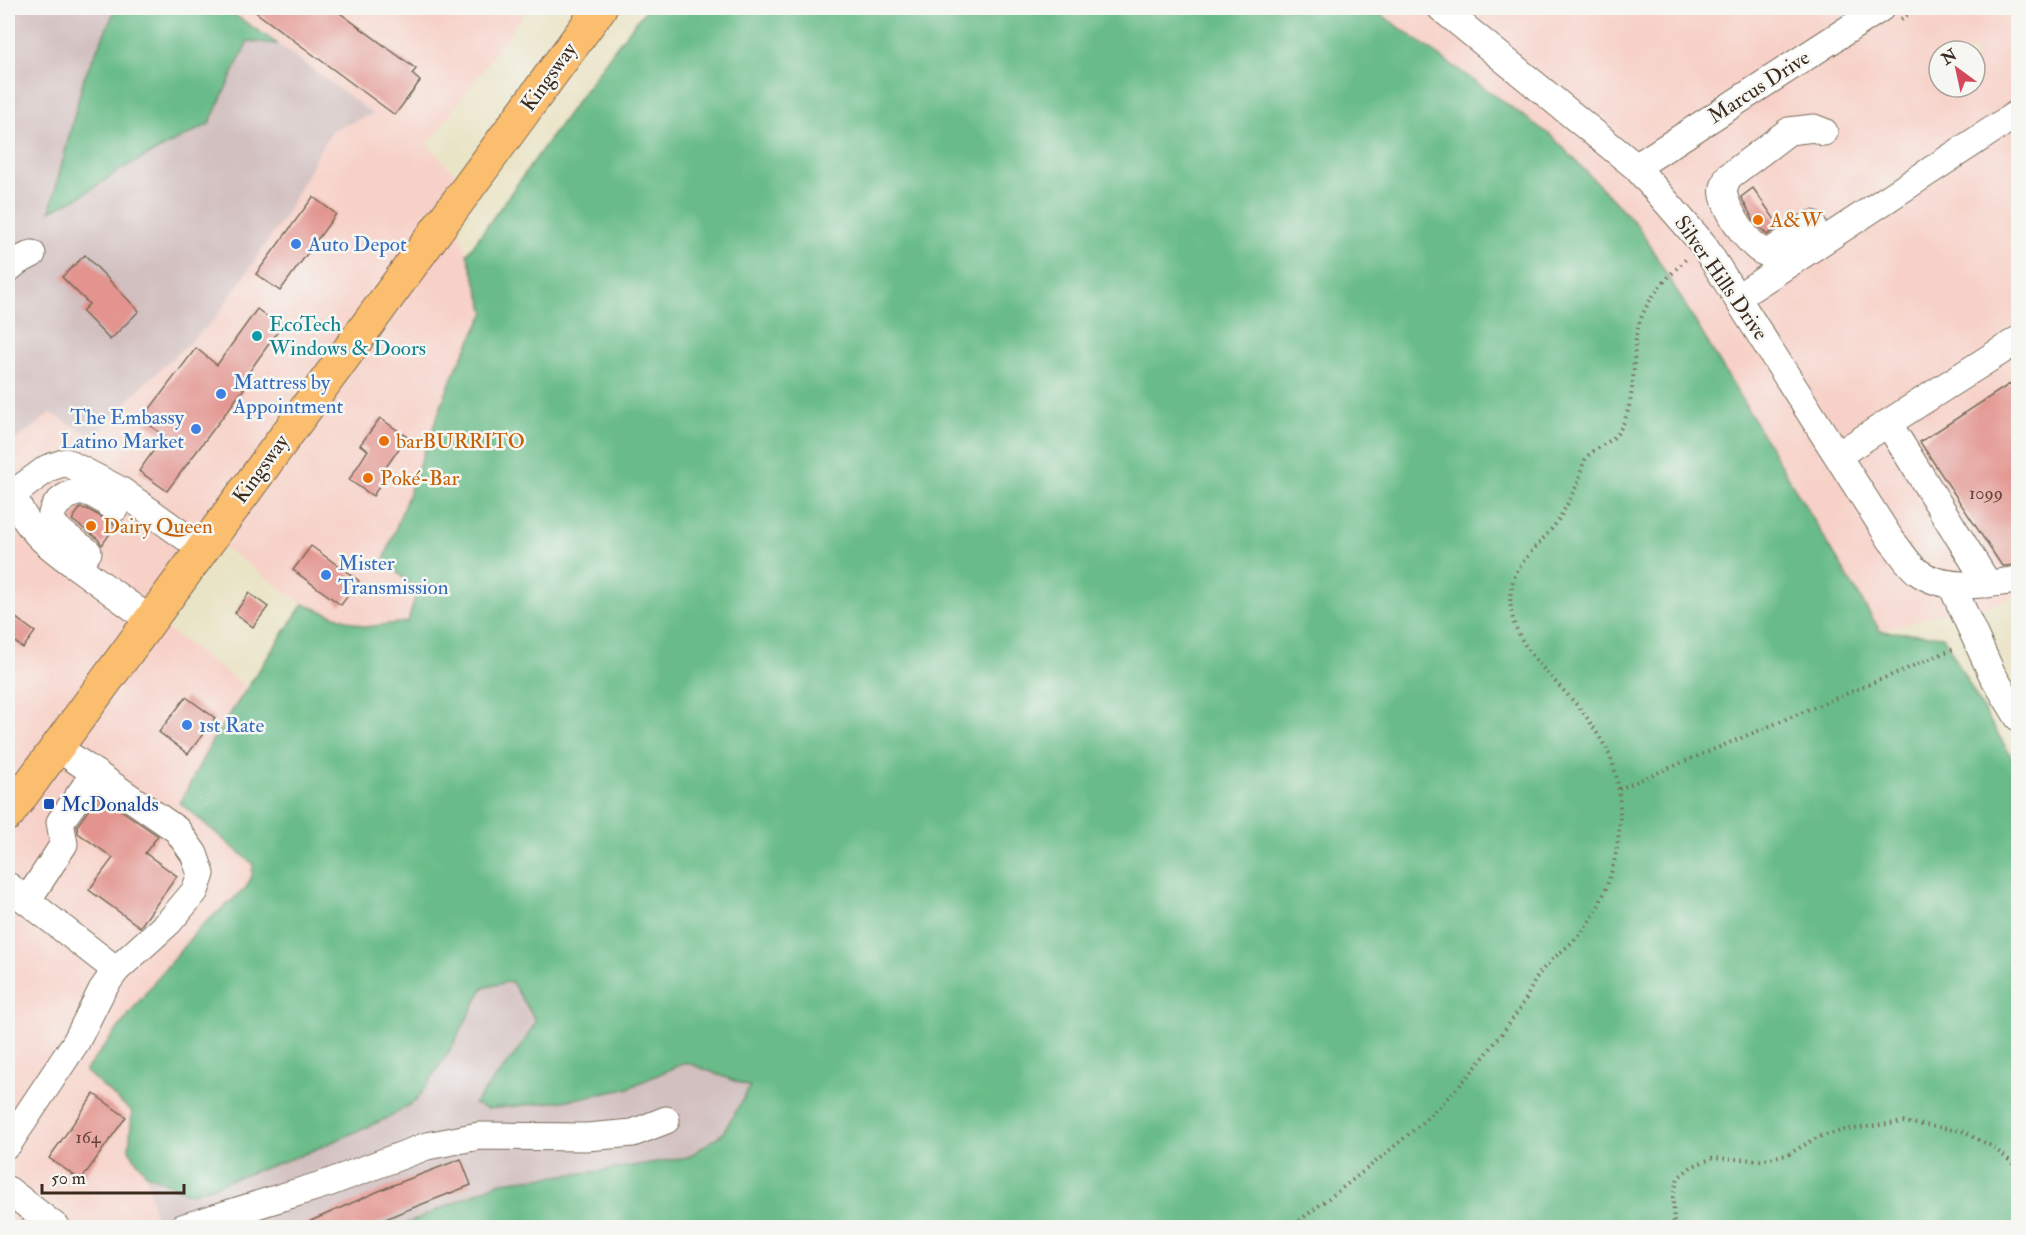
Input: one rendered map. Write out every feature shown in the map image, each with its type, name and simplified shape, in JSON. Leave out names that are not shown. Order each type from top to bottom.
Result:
[{"type":"main road","name":"Kingsway","points":[[10,806],[57,747],[600,8]]},
{"type":"street","name":"Silver Hills Drive","points":[[1441,8],[1636,167],[1702,243],[1891,540],[1918,572],[1942,584],[1988,584],[2019,580]]},
{"type":"street","name":"Marcus Drive","points":[[1636,167],[1881,8]]},
{"type":"street","points":[[1738,297],[2019,113]]},
{"type":"street","points":[[1812,224],[1769,254],[1763,254],[1741,231],[1724,196],[1724,186],[1728,177],[1789,131],[1814,128],[1824,132]]},
{"type":"street","points":[[8,269],[32,254]]},
{"type":"street","points":[[1838,455],[2019,340]]},
{"type":"street","points":[[1888,423],[1988,584]]},
{"type":"street","points":[[150,620],[44,542],[17,508],[14,493],[48,468],[66,462],[120,490],[202,549]]},
{"type":"street","points":[[99,583],[88,552],[54,525],[51,517],[55,506],[71,493],[84,491],[115,508],[143,507]]},
{"type":"street","points":[[1951,584],[1992,674],[2019,717]]},
{"type":"street","points":[[8,1144],[76,1042],[102,990],[117,970],[169,922],[195,891],[201,874],[195,854],[177,830],[57,747]]},
{"type":"street","points":[[95,773],[60,822],[64,844],[17,894],[117,970]]},
{"type":"street","points":[[182,1227],[328,1183],[427,1146],[479,1136],[587,1137],[633,1133],[666,1120]]},
{"type":"street","points":[[8,1190],[57,1227]]},
{"type":"path","points":[[1290,1227],[1420,1126],[1481,1060],[1524,1002],[1538,975],[1581,932],[1607,888],[1621,812],[1613,762],[1586,716],[1520,637],[1515,627],[1511,608],[1512,586],[1517,572],[1560,517],[1578,481],[1586,458],[1618,433],[1628,408],[1634,376],[1636,336],[1642,316],[1650,299],[1702,243]]},
{"type":"path","points":[[1619,789],[1976,640]]},
{"type":"path","points":[[1674,1227],[1673,1197],[1678,1178],[1691,1167],[1712,1158],[1760,1160],[1789,1154],[1818,1137],[1845,1130],[1903,1122],[1962,1131],[1991,1146],[2019,1167]]},
{"type":"shaded area","points":[[8,8],[116,8],[84,78],[51,211],[78,198],[123,168],[209,124],[248,41],[278,44],[373,114],[333,130],[319,151],[285,216],[214,320],[141,387],[94,437],[50,413],[8,447]]},
{"type":"shaded area","points":[[224,8],[528,8],[428,145],[466,186],[457,226],[485,311],[452,377],[384,560],[417,591],[408,622],[365,627],[303,604],[209,537],[151,617],[248,689],[212,741],[180,803],[253,864],[252,876],[245,889],[199,928],[132,1112],[129,1150],[146,1174],[157,1227],[8,1228],[8,447],[50,413],[94,436],[141,387],[214,320],[285,216],[319,151],[333,130],[372,114],[278,44]]},
{"type":"shaded area","points":[[1372,8],[2018,8],[2018,595],[1985,607],[1949,611],[1880,631],[1638,226],[1396,25]]},
{"type":"shaded area","points":[[511,981],[536,1021],[521,1047],[475,1104],[488,1109],[563,1101],[626,1089],[686,1062],[750,1087],[723,1133],[688,1157],[601,1171],[420,1216],[399,1227],[157,1227],[146,1174],[190,1194],[390,1117],[417,1100],[453,1045],[483,988]]},
{"type":"green space","points":[[116,8],[224,8],[278,44],[248,41],[209,124],[123,168],[78,198],[50,211],[84,78]]},
{"type":"green space","points":[[647,8],[1372,8],[1553,137],[1638,226],[1880,631],[1943,636],[1985,713],[2018,767],[2018,1227],[399,1227],[501,1182],[601,1171],[688,1157],[723,1133],[750,1087],[686,1062],[626,1089],[563,1101],[488,1109],[474,1104],[521,1047],[536,1021],[511,981],[483,988],[453,1045],[417,1100],[390,1117],[302,1155],[190,1194],[146,1174],[129,1150],[132,1112],[85,1071],[199,928],[245,889],[252,876],[253,864],[180,803],[212,741],[303,604],[365,627],[408,622],[417,591],[384,560],[452,377],[485,312],[467,254],[616,47]]},
{"type":"building","points":[[250,8],[333,8],[416,69],[412,74],[420,81],[395,115]]},
{"type":"building","points":[[1753,188],[1780,227],[1767,235],[1754,221],[1741,197]]},
{"type":"building","name":"Auto Depot","points":[[313,197],[336,214],[280,291],[256,274]]},
{"type":"building","points":[[85,255],[139,311],[110,340],[82,311],[89,304],[62,277]]},
{"type":"building","points":[[257,309],[281,327],[241,383],[246,386],[167,491],[139,471],[164,436],[142,419],[196,348],[217,365]]},
{"type":"building","points":[[2019,378],[2019,565],[2002,566],[1920,442]]},
{"type":"building","points":[[380,418],[407,437],[382,473],[386,475],[373,496],[349,480],[368,450],[360,445]]},
{"type":"building","name":"Dairy Queen","points":[[80,508],[87,509],[116,525],[102,545],[98,539],[72,520]]},
{"type":"building","name":"Mister Transmission","points":[[311,546],[359,581],[341,605],[293,570]]},
{"type":"building","points":[[249,593],[268,607],[253,627],[235,613]]},
{"type":"building","points":[[8,612],[35,632],[23,648],[8,637]]},
{"type":"building","name":"1st Rate","points":[[186,697],[215,718],[188,754],[159,732]]},
{"type":"building","points":[[99,795],[158,836],[145,853],[177,876],[140,927],[89,890],[113,858],[78,833],[77,826]]},
{"type":"building","points":[[94,1094],[126,1117],[81,1180],[49,1158]]},
{"type":"building","points":[[461,1159],[471,1185],[368,1227],[297,1227],[388,1187]]},
{"type":"place","name":"A&W","points":[[1758,220]]},
{"type":"place","name":"Auto Depot","points":[[296,244]]},
{"type":"place","name":"EcoTech Windows & Doors","points":[[257,336]]},
{"type":"place","name":"Mattress by Appointment","points":[[221,394]]},
{"type":"place","name":"The Embassy Latino Market","points":[[196,429]]},
{"type":"place","name":"barBURRITO","points":[[384,441]]},
{"type":"place","name":"Poké-Bar","points":[[368,478]]},
{"type":"place","name":"Dairy Queen","points":[[91,526]]},
{"type":"place","name":"Mister Transmission","points":[[326,575]]},
{"type":"place","name":"1st Rate","points":[[187,725]]},
{"type":"place","name":"McDonalds","points":[[49,804]]}]
